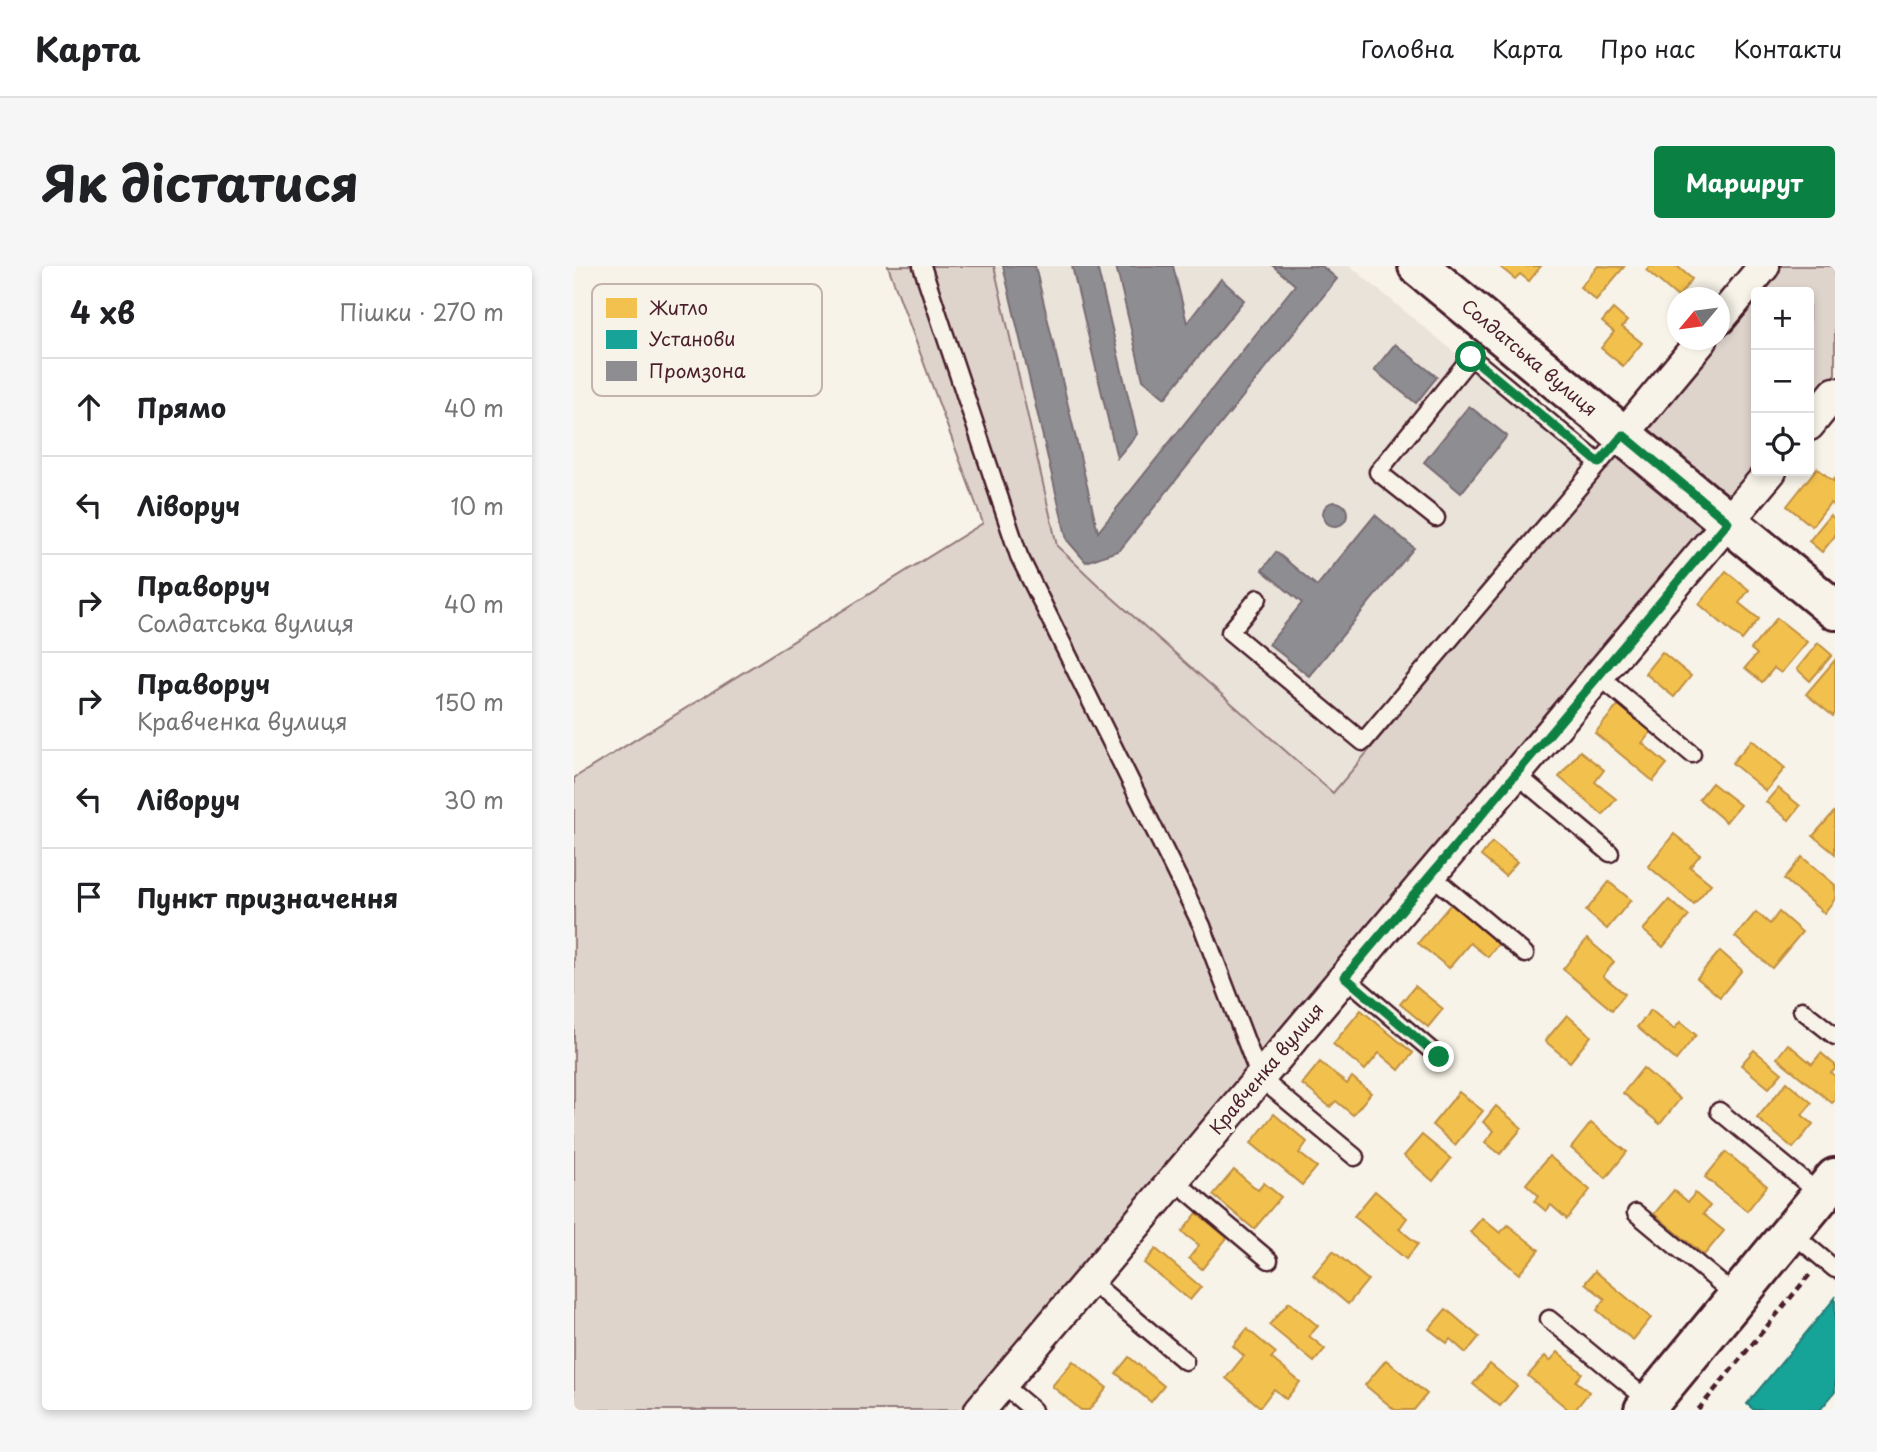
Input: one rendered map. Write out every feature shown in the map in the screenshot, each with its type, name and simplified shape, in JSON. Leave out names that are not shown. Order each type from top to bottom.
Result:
[{"type":"street","name":"Солдатська вулиця","points":[[1418,266],[1611,449],[1728,522],[1835,610]]},
{"type":"street","points":[[1730,307],[1764,266]]},
{"type":"street","points":[[1611,449],[1694,350]]},
{"type":"street","points":[[1814,419],[1835,393]]},
{"type":"street","name":"Кравченка вулиця","points":[[979,1410],[1767,476]]},
{"type":"street","points":[[1652,1407],[1828,1186]]},
{"type":"lane","points":[[922,266],[1019,556],[1202,926],[1260,1077],[1355,1157]]},
{"type":"lane","points":[[1258,598],[1230,632],[1363,742],[1611,449],[1471,357],[1378,472],[1436,518]]},
{"type":"lane","points":[[1600,676],[1692,754]]},
{"type":"lane","points":[[1516,774],[1610,853]]},
{"type":"lane","points":[[1431,875],[1525,954]]},
{"type":"lane","points":[[1345,977],[1439,1057]]},
{"type":"lane","points":[[1802,1010],[1835,1036]]},
{"type":"lane","points":[[1719,1111],[1828,1186]]},
{"type":"lane","points":[[1174,1180],[1269,1260]]},
{"type":"lane","points":[[1636,1213],[1737,1297]]},
{"type":"lane","points":[[1791,1232],[1829,1264]]},
{"type":"lane","points":[[1089,1280],[1185,1361]]},
{"type":"lane","points":[[1549,1319],[1652,1407]]},
{"type":"lane","points":[[1002,1384],[1033,1410]]},
{"type":"path","points":[[1698,1410],[1829,1264]]},
{"type":"shaded area","points":[[888,266],[994,266],[1057,546],[1333,793],[1706,350],[1730,350],[1730,321],[1751,296],[1752,476],[966,1410],[574,1410],[574,778],[983,523]]},
{"type":"shaded area","points":[[994,266],[1350,266],[1602,474],[1333,793],[1057,546]]},
{"type":"shaded area","points":[[1776,266],[1835,266],[1835,377],[1814,403],[1814,287],[1758,287]]},
{"type":"building: Житло","points":[[1499,266],[1541,266],[1529,281],[1520,274],[1515,279]]},
{"type":"building: Житло","points":[[1598,266],[1624,267],[1596,300],[1580,287]]},
{"type":"building: Житло","points":[[1650,266],[1677,266],[1692,279],[1686,287],[1667,288],[1646,270]]},
{"type":"building: Житло","points":[[1613,309],[1627,321],[1622,327],[1642,343],[1623,366],[1601,348],[1614,332],[1602,322]]},
{"type":"building: Житло","points":[[1817,468],[1833,481],[1835,478],[1835,507],[1830,503],[1812,526],[1787,506],[1811,476],[1814,476]]},
{"type":"building: Житло","points":[[1830,515],[1835,519],[1835,536],[1822,552],[1809,541]]},
{"type":"building: Житло","points":[[1726,571],[1749,590],[1739,603],[1759,619],[1742,640],[1699,604]]},
{"type":"building: Житло","points":[[1777,618],[1807,642],[1781,673],[1774,668],[1762,682],[1745,668],[1757,654],[1751,649]]},
{"type":"building: Житло","points":[[1818,643],[1832,655],[1810,681],[1797,669]]},
{"type":"building: Житло","points":[[1662,652],[1691,676],[1674,697],[1645,673]]},
{"type":"building: Житло","points":[[1835,660],[1835,713],[1833,716],[1806,694]]},
{"type":"building: Житло","points":[[1619,704],[1652,731],[1642,743],[1667,764],[1653,781],[1595,733]]},
{"type":"building: Житло","points":[[1752,740],[1785,768],[1766,791],[1732,763]]},
{"type":"building: Житло","points":[[1580,751],[1604,770],[1595,782],[1616,799],[1603,815],[1559,777]]},
{"type":"building: Житло","points":[[1712,783],[1740,805],[1726,822],[1699,799]]},
{"type":"building: Житло","points":[[1778,788],[1800,806],[1789,820],[1766,802]]},
{"type":"building: Житло","points":[[1835,813],[1835,854],[1813,836]]},
{"type":"building: Житло","points":[[1674,834],[1700,855],[1690,867],[1711,884],[1694,904],[1648,866]]},
{"type":"building: Житло","points":[[1492,842],[1517,862],[1505,876],[1481,856]]},
{"type":"building: Житло","points":[[1802,857],[1835,885],[1835,899],[1824,913],[1784,879]]},
{"type":"building: Житло","points":[[1609,882],[1631,900],[1607,929],[1586,911]]},
{"type":"building: Житло","points":[[1669,900],[1689,916],[1663,947],[1643,930]]},
{"type":"building: Житло","points":[[1451,904],[1499,943],[1488,957],[1470,943],[1449,968],[1418,943]]},
{"type":"building: Житло","points":[[1756,912],[1770,924],[1779,912],[1802,932],[1772,968],[1735,937]]},
{"type":"building: Житло","points":[[1587,939],[1614,962],[1603,976],[1625,994],[1612,1010],[1563,969]]},
{"type":"building: Житло","points":[[1720,951],[1742,970],[1720,997],[1697,978]]},
{"type":"building: Житло","points":[[1415,986],[1443,1009],[1428,1027],[1400,1004]]},
{"type":"building: Житло","points":[[1361,1010],[1413,1053],[1399,1070],[1379,1053],[1365,1070],[1333,1044]]},
{"type":"building: Житло","points":[[1651,1010],[1674,1029],[1680,1022],[1696,1035],[1676,1060],[1637,1027]]},
{"type":"building: Житло","points":[[1567,1015],[1591,1036],[1570,1062],[1545,1041]]},
{"type":"building: Житло","points":[[1788,1044],[1812,1064],[1821,1053],[1835,1065],[1831,1073],[1835,1076],[1835,1100],[1832,1103],[1777,1058]]},
{"type":"building: Житло","points":[[1754,1050],[1782,1073],[1769,1088],[1741,1065]]},
{"type":"building: Житло","points":[[1320,1062],[1347,1084],[1352,1077],[1371,1093],[1353,1115],[1336,1101],[1330,1107],[1302,1084]]},
{"type":"building: Житло","points":[[1643,1068],[1680,1099],[1660,1124],[1623,1093]]},
{"type":"building: Житло","points":[[1787,1082],[1812,1103],[1802,1115],[1813,1124],[1793,1148],[1757,1118]]},
{"type":"building: Житло","points":[[1459,1092],[1483,1111],[1455,1145],[1432,1125]]},
{"type":"building: Житло","points":[[1496,1106],[1522,1128],[1500,1154],[1485,1142],[1494,1131],[1483,1122]]},
{"type":"building: Житло","points":[[1274,1114],[1307,1142],[1299,1153],[1317,1167],[1302,1185],[1251,1143]]},
{"type":"building: Житло","points":[[1591,1123],[1627,1152],[1606,1178],[1571,1148]]},
{"type":"building: Житло","points":[[1422,1135],[1451,1159],[1433,1181],[1404,1156]]},
{"type":"building: Житло","points":[[1726,1152],[1767,1186],[1747,1211],[1705,1177]]},
{"type":"building: Житло","points":[[1549,1156],[1590,1190],[1567,1219],[1551,1205],[1546,1211],[1534,1201],[1539,1196],[1526,1184]]},
{"type":"building: Житло","points":[[1234,1170],[1258,1190],[1264,1183],[1281,1197],[1254,1229],[1213,1195]]},
{"type":"building: Житло","points":[[1674,1190],[1688,1202],[1695,1193],[1710,1206],[1703,1214],[1724,1231],[1704,1255],[1654,1214]]},
{"type":"building: Житло","points":[[1375,1191],[1407,1218],[1399,1229],[1418,1244],[1406,1259],[1354,1216]]},
{"type":"building: Житло","points":[[1197,1213],[1227,1238],[1202,1269],[1189,1258],[1199,1245],[1182,1232]]},
{"type":"building: Житло","points":[[1482,1218],[1500,1233],[1508,1225],[1539,1250],[1519,1274],[1470,1232]]},
{"type":"building: Житло","points":[[1156,1249],[1201,1287],[1190,1300],[1144,1263]]},
{"type":"building: Житло","points":[[1333,1251],[1368,1280],[1348,1304],[1313,1275]]},
{"type":"building: Житло","points":[[1595,1271],[1651,1318],[1633,1340],[1597,1310],[1605,1299],[1585,1283]]},
{"type":"building: Житло","points":[[1289,1302],[1318,1326],[1309,1336],[1325,1349],[1314,1362],[1269,1325]]},
{"type":"building: Житло","points":[[1446,1309],[1479,1337],[1466,1353],[1450,1339],[1447,1343],[1429,1329]]},
{"type":"building: Житло","points":[[1247,1329],[1276,1353],[1271,1358],[1300,1382],[1286,1399],[1274,1389],[1260,1407],[1226,1378],[1244,1356],[1233,1346]]},
{"type":"building: Житло","points":[[1558,1352],[1582,1373],[1576,1381],[1589,1392],[1575,1410],[1569,1410],[1528,1376],[1545,1356],[1550,1361]]},
{"type":"building: Житло","points":[[1129,1357],[1164,1386],[1151,1402],[1116,1373]]},
{"type":"building: Житло","points":[[1386,1360],[1427,1394],[1414,1410],[1395,1410],[1365,1385]]},
{"type":"building: Житло","points":[[1073,1361],[1107,1388],[1089,1410],[1081,1410],[1052,1386]]},
{"type":"building: Житло","points":[[1490,1364],[1517,1386],[1500,1406],[1473,1384]]},
{"type":"building: Установи","points":[[1835,1298],[1835,1392],[1820,1410],[1754,1410],[1747,1404]]},
{"type":"building: Промзона","points":[[1003,266],[1035,266],[1098,532],[1295,285],[1273,266],[1322,266],[1337,279],[1120,550],[1086,562],[1067,540]]},
{"type":"building: Промзона","points":[[1072,266],[1097,266],[1137,434],[1117,458]]},
{"type":"building: Промзона","points":[[1116,266],[1173,266],[1187,323],[1221,279],[1244,300],[1165,398],[1143,380]]},
{"type":"building: Промзона","points":[[1395,344],[1437,377],[1416,403],[1374,370]]},
{"type":"building: Промзона","points":[[1469,406],[1507,436],[1461,493],[1424,462]]},
{"type":"building: Промзона","points":[[1335,502],[1346,509],[1347,514],[1340,525],[1335,526],[1324,519],[1323,514],[1330,503]]},
{"type":"building: Промзона","points":[[1375,515],[1414,548],[1309,676],[1269,644],[1302,603],[1262,570],[1276,552],[1317,586]]},
{"type":"route","points":[[1439,1057],[1345,977],[1728,522],[1623,435],[1599,463],[1471,357]]}]
